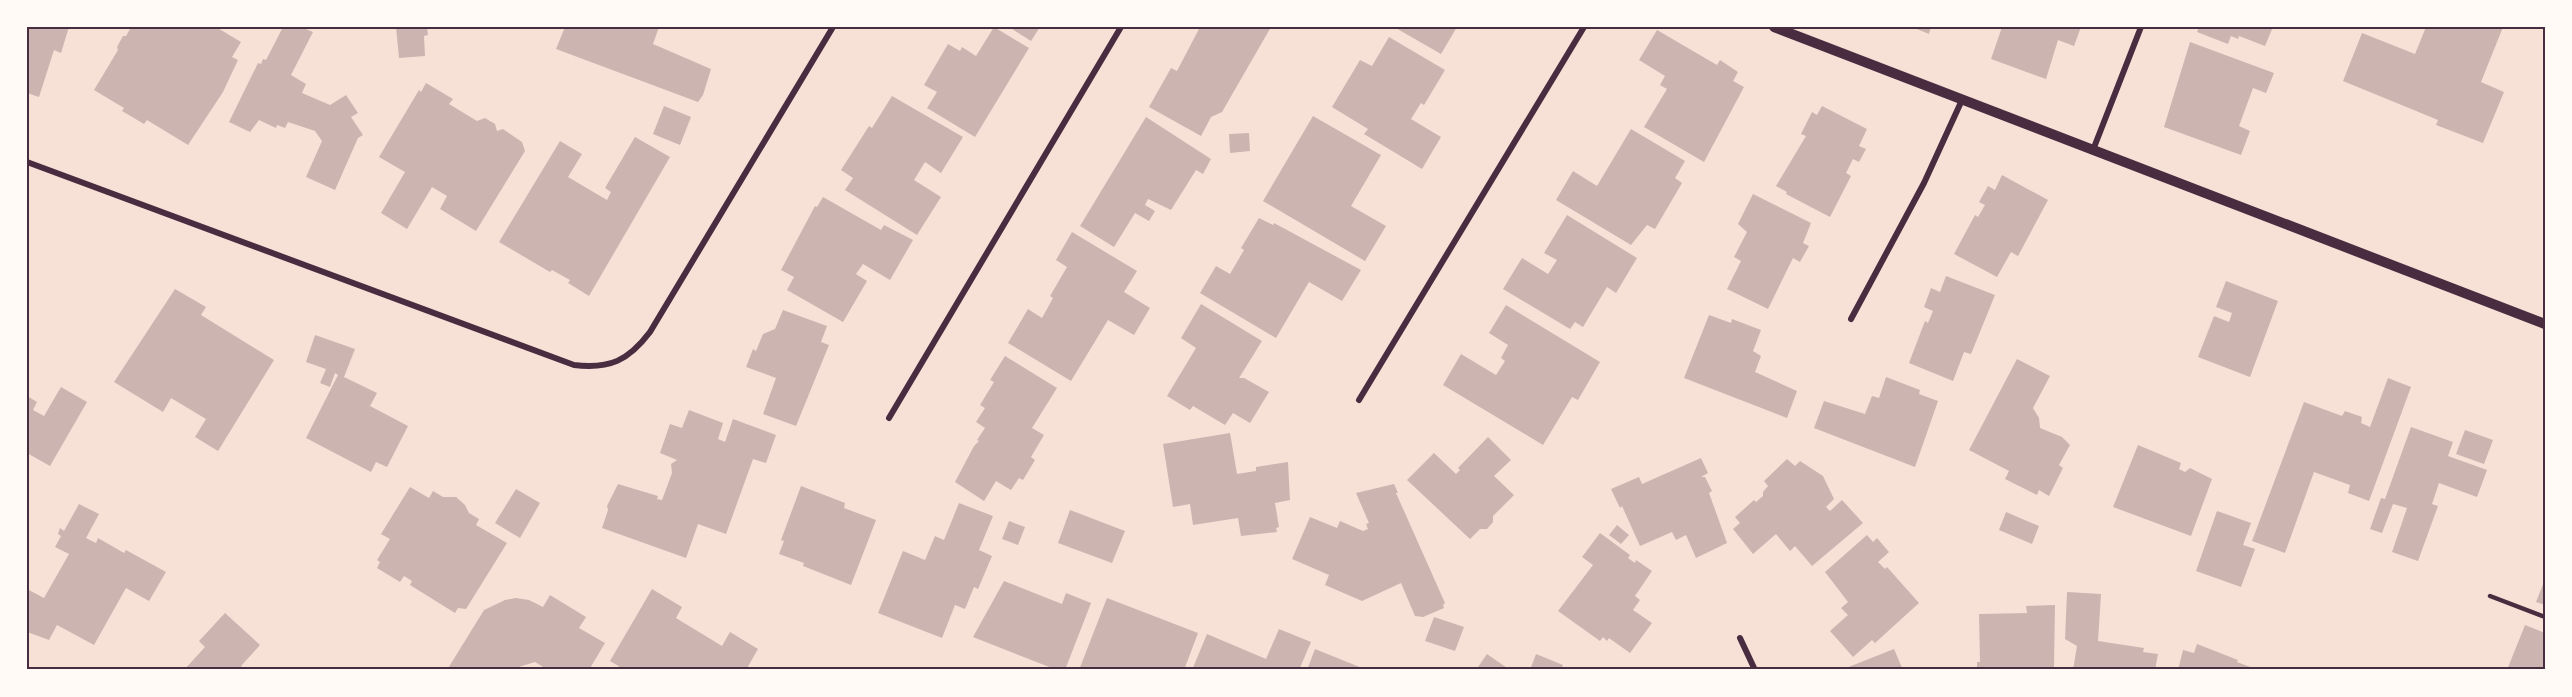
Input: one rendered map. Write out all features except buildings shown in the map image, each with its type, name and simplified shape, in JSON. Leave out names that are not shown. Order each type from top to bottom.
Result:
[{"type":"street","points":[[27,162],[574,365],[597,367],[621,360],[637,348],[650,332],[833,27]]},
{"type":"street","points":[[889,418],[1121,27]]},
{"type":"street","points":[[1359,400],[1584,27]]},
{"type":"street","points":[[1774,27],[2545,324]]},
{"type":"street","points":[[2093,150],[2141,27]]},
{"type":"street","points":[[1851,319],[1924,183],[1962,100]]},
{"type":"street","points":[[1740,638],[1755,670]]},
{"type":"lane","points":[[2490,596],[2545,617]]}]
